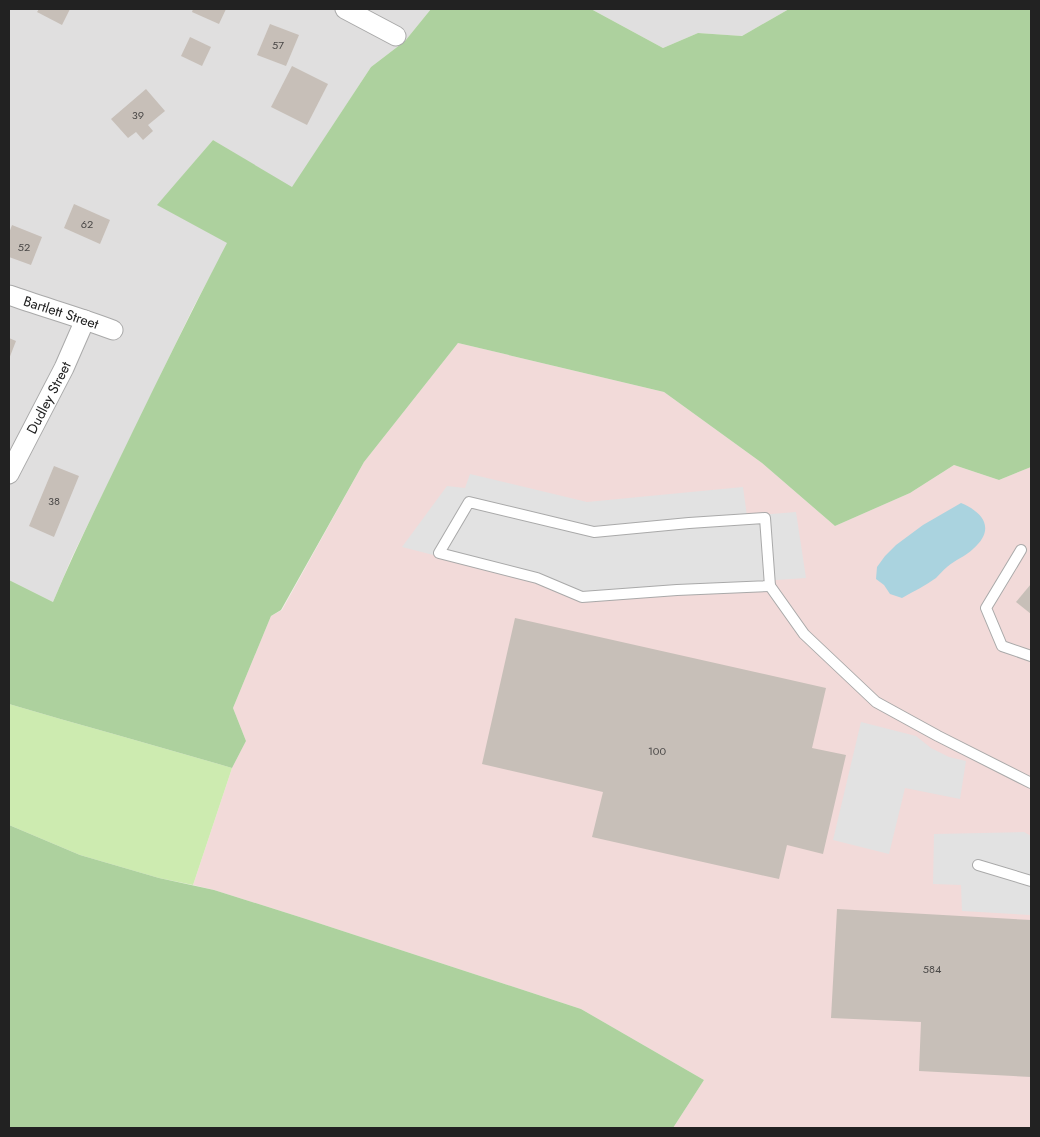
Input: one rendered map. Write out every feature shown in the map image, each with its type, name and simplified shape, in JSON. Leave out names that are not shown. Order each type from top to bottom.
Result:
[{"type":"street","points":[[345,9],[396,36]]},
{"type":"street","name":"Bartlett Street","points":[[9,295],[113,330]]},
{"type":"street","name":"Dudley Street","points":[[9,474],[64,368],[85,320]]},
{"type":"lane","points":[[770,586],[582,597],[537,578],[439,553],[469,502],[594,532],[765,518],[770,586],[804,634],[876,702],[1031,783]]},
{"type":"lane","points":[[1021,550],[986,608],[1002,646],[1031,656]]},
{"type":"lane","points":[[978,865],[1031,881]]},
{"type":"shaded area","points":[[9,9],[431,9],[405,41],[371,67],[292,188],[213,140],[158,205],[228,243],[193,308],[72,557],[53,602],[9,580]]},
{"type":"shaded area","points":[[591,9],[789,9],[742,36],[698,33],[663,48]]},
{"type":"shaded area","points":[[458,343],[664,392],[762,463],[835,526],[910,493],[954,465],[999,480],[1031,467],[1031,1128],[673,1128],[704,1080],[581,1009],[306,919],[193,885],[232,768],[246,741],[233,708],[271,616],[282,610],[364,462]]},
{"type":"shaded area","points":[[470,474],[587,502],[743,487],[747,516],[796,512],[806,578],[583,593],[402,547],[447,486],[465,488]]},
{"type":"shaded area","points":[[861,722],[916,736],[931,748],[949,757],[966,761],[960,799],[905,788],[889,854],[833,840]]},
{"type":"shaded area","points":[[1024,832],[1031,836],[1031,915],[962,911],[961,885],[933,884],[934,834]]},
{"type":"green space","points":[[431,9],[591,9],[663,48],[698,33],[742,36],[789,9],[1031,9],[1031,467],[999,480],[954,465],[910,493],[835,526],[762,463],[664,392],[458,343],[364,462],[281,610],[271,616],[233,708],[246,741],[232,768],[9,704],[9,580],[53,602],[81,538],[227,243],[157,205],[213,140],[292,187],[371,67],[405,41]]},
{"type":"green space","points":[[9,704],[232,768],[193,885],[159,878],[80,855],[9,825]]},
{"type":"green space","points":[[9,825],[80,855],[159,878],[214,890],[581,1009],[704,1080],[673,1128],[9,1128]]},
{"type":"water","points":[[961,503],[976,512],[984,523],[984,535],[980,542],[924,586],[902,598],[890,594],[884,585],[876,579],[877,567],[885,556],[896,545],[923,525]]},
{"type":"building","points":[[39,9],[70,9],[62,25],[37,12]]},
{"type":"building","points":[[193,9],[226,9],[219,24],[192,12]]},
{"type":"building","points":[[270,24],[299,35],[286,66],[257,55]]},
{"type":"building","points":[[190,37],[211,47],[202,66],[181,56]]},
{"type":"building","points":[[292,66],[328,84],[307,125],[271,107]]},
{"type":"building","points":[[146,89],[165,111],[148,125],[153,131],[143,140],[136,132],[128,138],[111,119]]},
{"type":"building","points":[[74,204],[110,220],[100,244],[64,228]]},
{"type":"building","points":[[12,225],[42,237],[31,265],[9,257],[9,233]]},
{"type":"building","points":[[9,338],[16,341],[9,359]]},
{"type":"building","points":[[54,466],[79,476],[54,537],[29,526]]},
{"type":"building","points":[[1031,584],[1031,614],[1016,602]]},
{"type":"building","points":[[515,618],[826,688],[812,748],[846,755],[823,854],[787,845],[779,879],[592,837],[603,792],[482,764]]},
{"type":"building","points":[[837,909],[1031,920],[1031,1077],[919,1071],[921,1022],[831,1018]]}]
